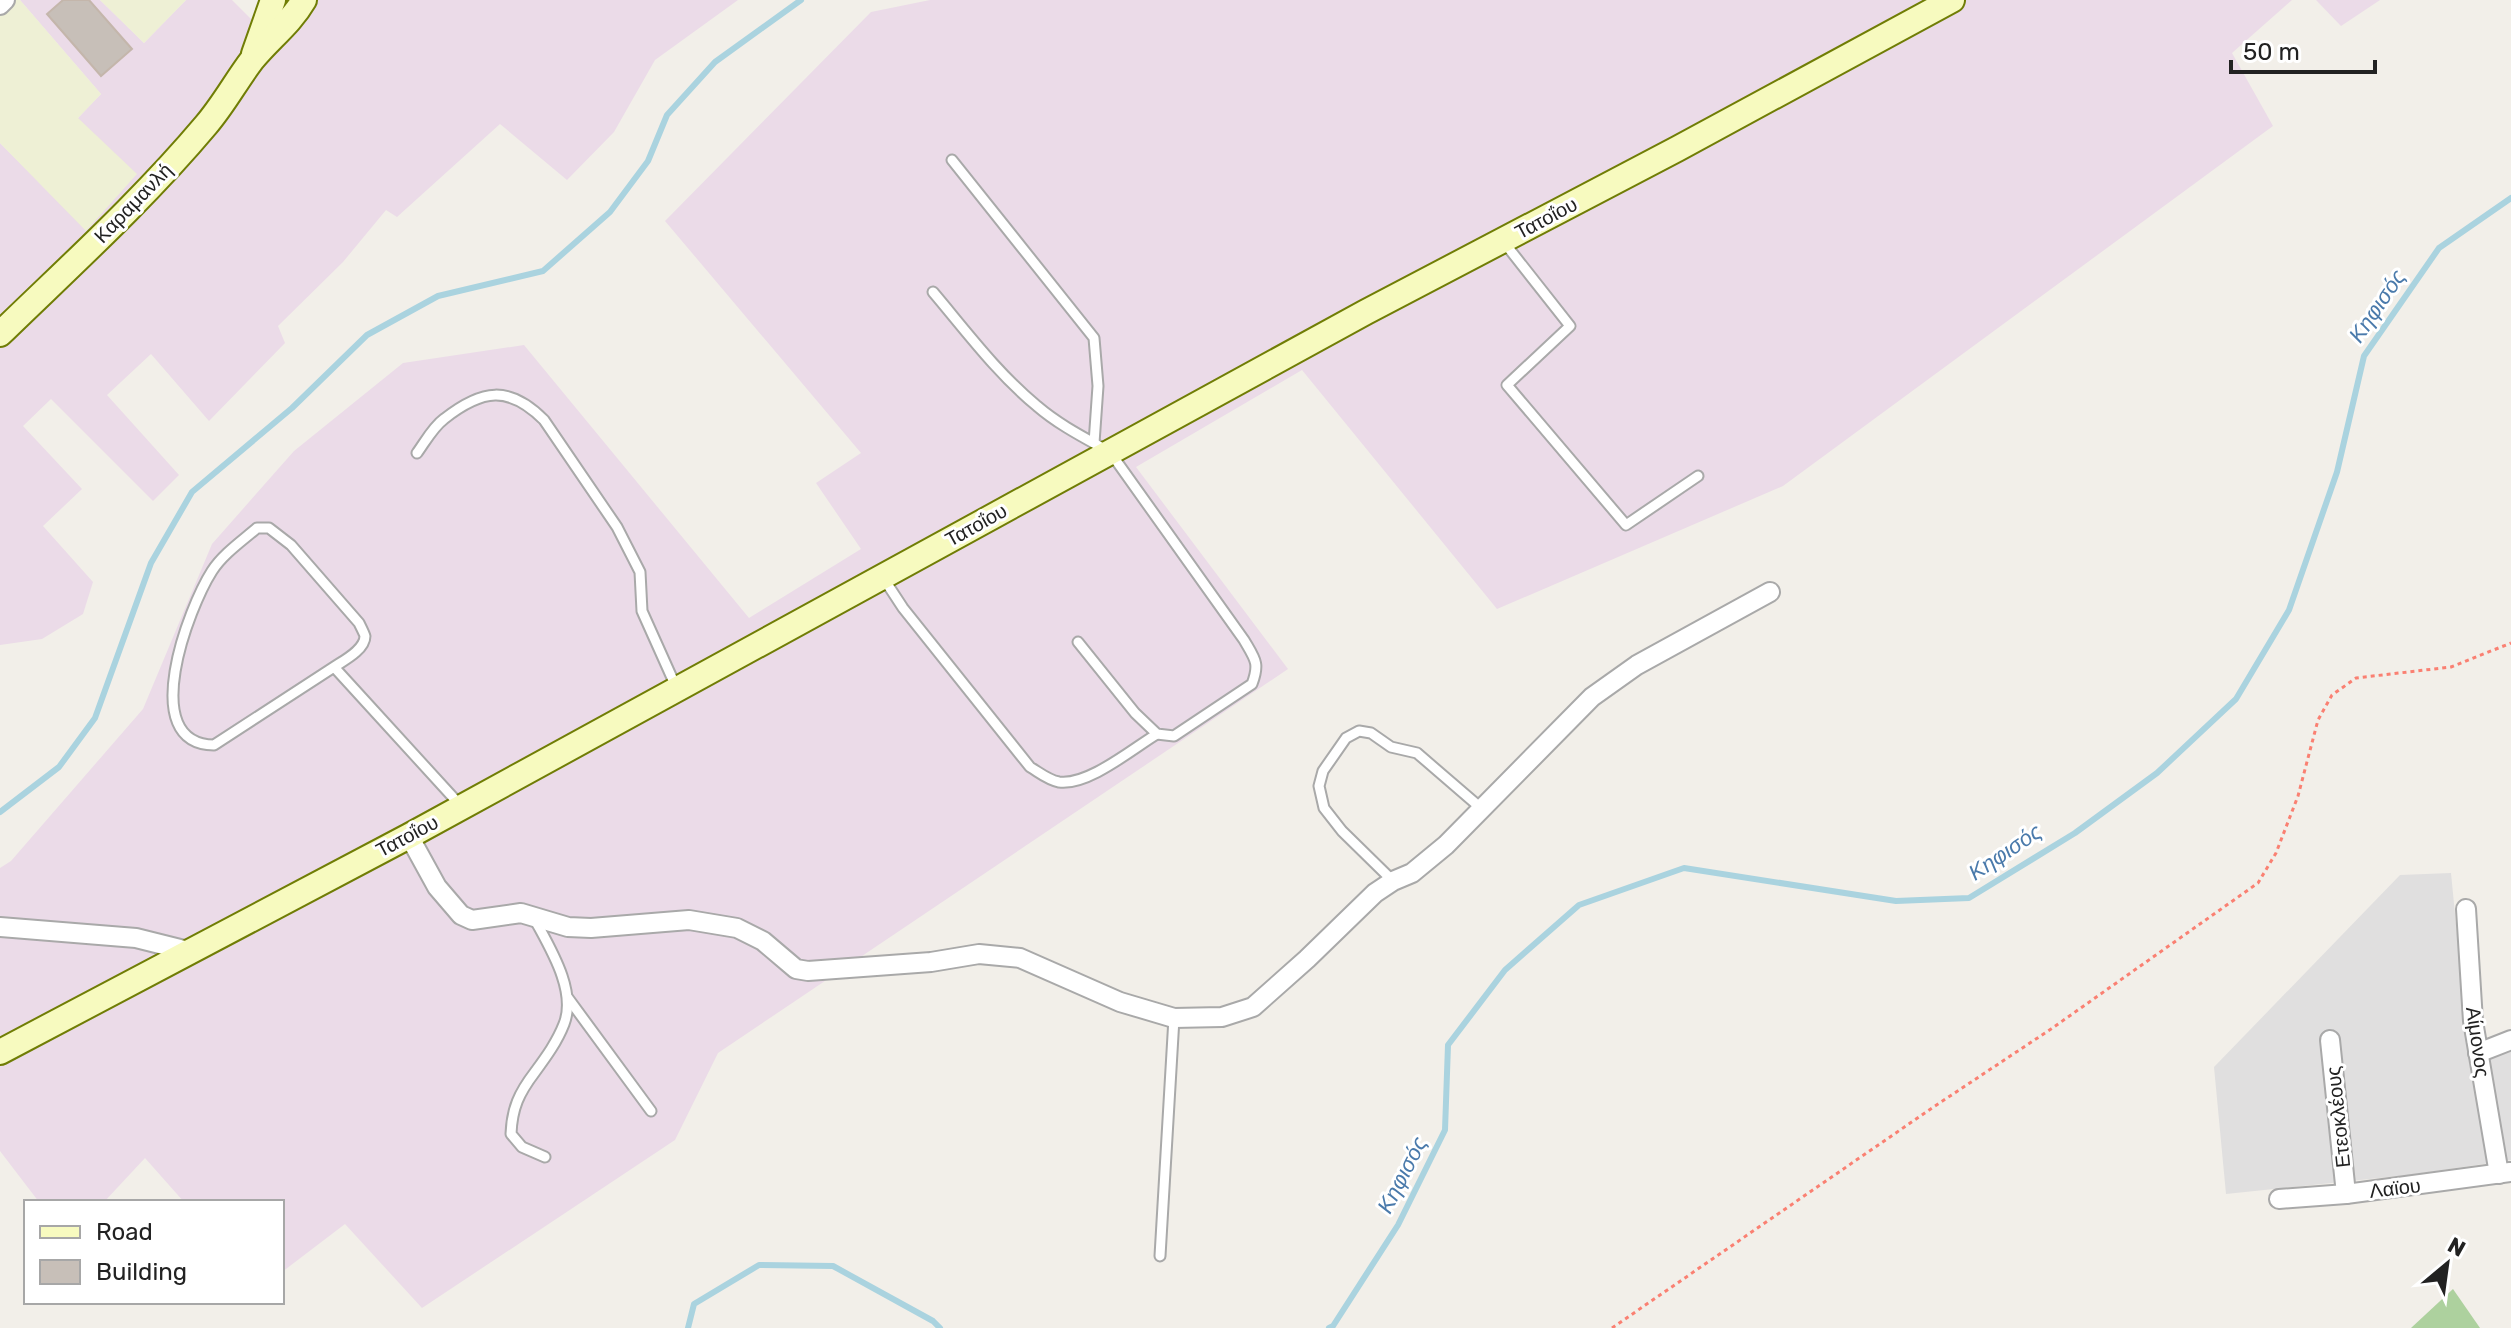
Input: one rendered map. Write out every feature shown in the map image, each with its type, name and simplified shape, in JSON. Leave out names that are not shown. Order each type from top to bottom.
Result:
[{"type":"street","points":[[0,5],[5,0]]},
{"type":"street","name":"Καραμανλή","points":[[252,60],[273,0]]},
{"type":"street","name":"Καραμανλή","points":[[0,334],[138,200],[184,150],[228,97],[252,60],[296,15],[304,0]]},
{"type":"street","name":"Τατοΐου","points":[[0,1052],[409,836],[882,577],[1102,448],[1502,240],[1952,0]]},
{"type":"street","points":[[409,836],[437,887],[461,915],[472,920],[521,913],[568,927],[591,928],[689,920],[737,928],[763,941],[796,969],[808,971],[931,962],[979,954],[1020,958],[1120,1002],[1174,1018],[1222,1017],[1253,1007],[1375,893],[1412,873],[1446,845],[1592,697],[1637,665],[1770,592]]},
{"type":"street","name":"Αίμονος","points":[[2466,909],[2473,1021],[2505,1173]]},
{"type":"street","points":[[0,927],[136,938],[188,951]]},
{"type":"street","name":"Ετεοκλέους","points":[[2330,1040],[2346,1194]]},
{"type":"street","points":[[2478,1053],[2511,1040]]},
{"type":"street","name":"Λαϊου","points":[[2279,1199],[2346,1194],[2505,1173]]},
{"type":"lane","points":[[952,160],[1094,338],[1102,448]]},
{"type":"lane","points":[[1502,240],[1570,326],[1507,385],[1626,525],[1698,476]]},
{"type":"lane","points":[[933,292],[996,367],[1038,407],[1102,448],[1244,640],[1257,664],[1252,684],[1174,736],[1157,734],[1135,713],[1078,642]]},
{"type":"lane","points":[[417,453],[442,420],[478,398],[494,394],[514,398],[531,407],[544,420],[617,527],[640,572],[642,611],[677,689]]},
{"type":"lane","points":[[257,528],[269,528],[291,545],[359,623],[365,636],[363,642],[334,667],[214,745],[201,745],[190,740],[176,719],[172,692],[178,655],[191,615],[220,560],[257,528]]},
{"type":"lane","points":[[882,577],[903,608],[1030,767],[1046,778],[1061,782],[1076,781],[1157,734]]},
{"type":"lane","points":[[334,667],[461,807]]},
{"type":"lane","points":[[1393,881],[1342,831],[1324,808],[1319,786],[1323,771],[1346,738],[1359,731],[1371,733],[1391,747],[1417,753],[1482,809]]},
{"type":"lane","points":[[533,917],[560,967],[567,1008],[565,1022],[552,1047],[526,1084],[512,1112],[511,1134],[522,1147],[545,1157]]},
{"type":"lane","points":[[566,995],[651,1111]]},
{"type":"lane","points":[[1160,1256],[1174,1018]]},
{"type":"path","points":[[1612,1328],[2051,1029],[2258,883],[2276,853],[2298,796],[2318,720],[2332,695],[2356,678],[2451,667],[2511,643]]},
{"type":"shaded area","points":[[20,0],[100,0],[144,43],[186,0],[232,0],[252,20],[262,0],[738,0],[655,60],[614,132],[567,180],[500,124],[397,217],[386,210],[343,262],[278,326],[285,343],[209,421],[151,354],[107,395],[179,475],[153,501],[51,399],[23,426],[82,489],[43,526],[93,582],[83,614],[42,639],[0,645],[0,143],[86,230],[78,118],[101,94]]},
{"type":"shaded area","points":[[930,0],[2292,0],[2232,53],[2273,126],[1783,486],[1497,609],[1302,370],[1136,467],[1288,669],[718,1053],[675,1140],[422,1308],[345,1224],[284,1270],[284,1200],[182,1200],[145,1158],[106,1200],[37,1200],[0,1151],[0,868],[11,861],[143,709],[212,544],[294,451],[403,363],[524,345],[749,618],[861,549],[816,483],[861,453],[665,221],[871,12]]},
{"type":"shaded area","points":[[2316,0],[2380,0],[2341,26]]},
{"type":"shaded area","points":[[2451,873],[2470,1067],[2511,1051],[2511,1160],[2408,1175],[2226,1194],[2214,1067],[2400,875]]},
{"type":"green space","points":[[12,0],[20,0],[101,94],[78,118],[137,174],[86,231],[0,143],[0,13]]},
{"type":"green space","points":[[100,0],[186,0],[144,43]]},
{"type":"green space","points":[[2453,1289],[2480,1328],[2411,1328]]},
{"type":"building","points":[[63,0],[89,0],[132,49],[101,76],[47,14]]},
{"type":"waterway","points":[[0,812],[59,767],[95,718],[151,563],[192,492],[292,408],[367,335],[438,296],[543,271],[610,212],[648,161],[667,115],[715,62],[801,0]]},
{"type":"waterway","name":"Κηφισός","points":[[1329,1328],[1398,1225],[1445,1130],[1448,1045],[1505,970],[1579,905],[1684,868],[1896,901],[1969,898],[2075,833],[2157,773],[2236,699],[2289,610],[2337,472],[2364,356],[2439,248],[2511,198]]},
{"type":"waterway","name":"Κηφισός","points":[[688,1328],[694,1304],[759,1265],[833,1266],[933,1321],[940,1328]]}]
